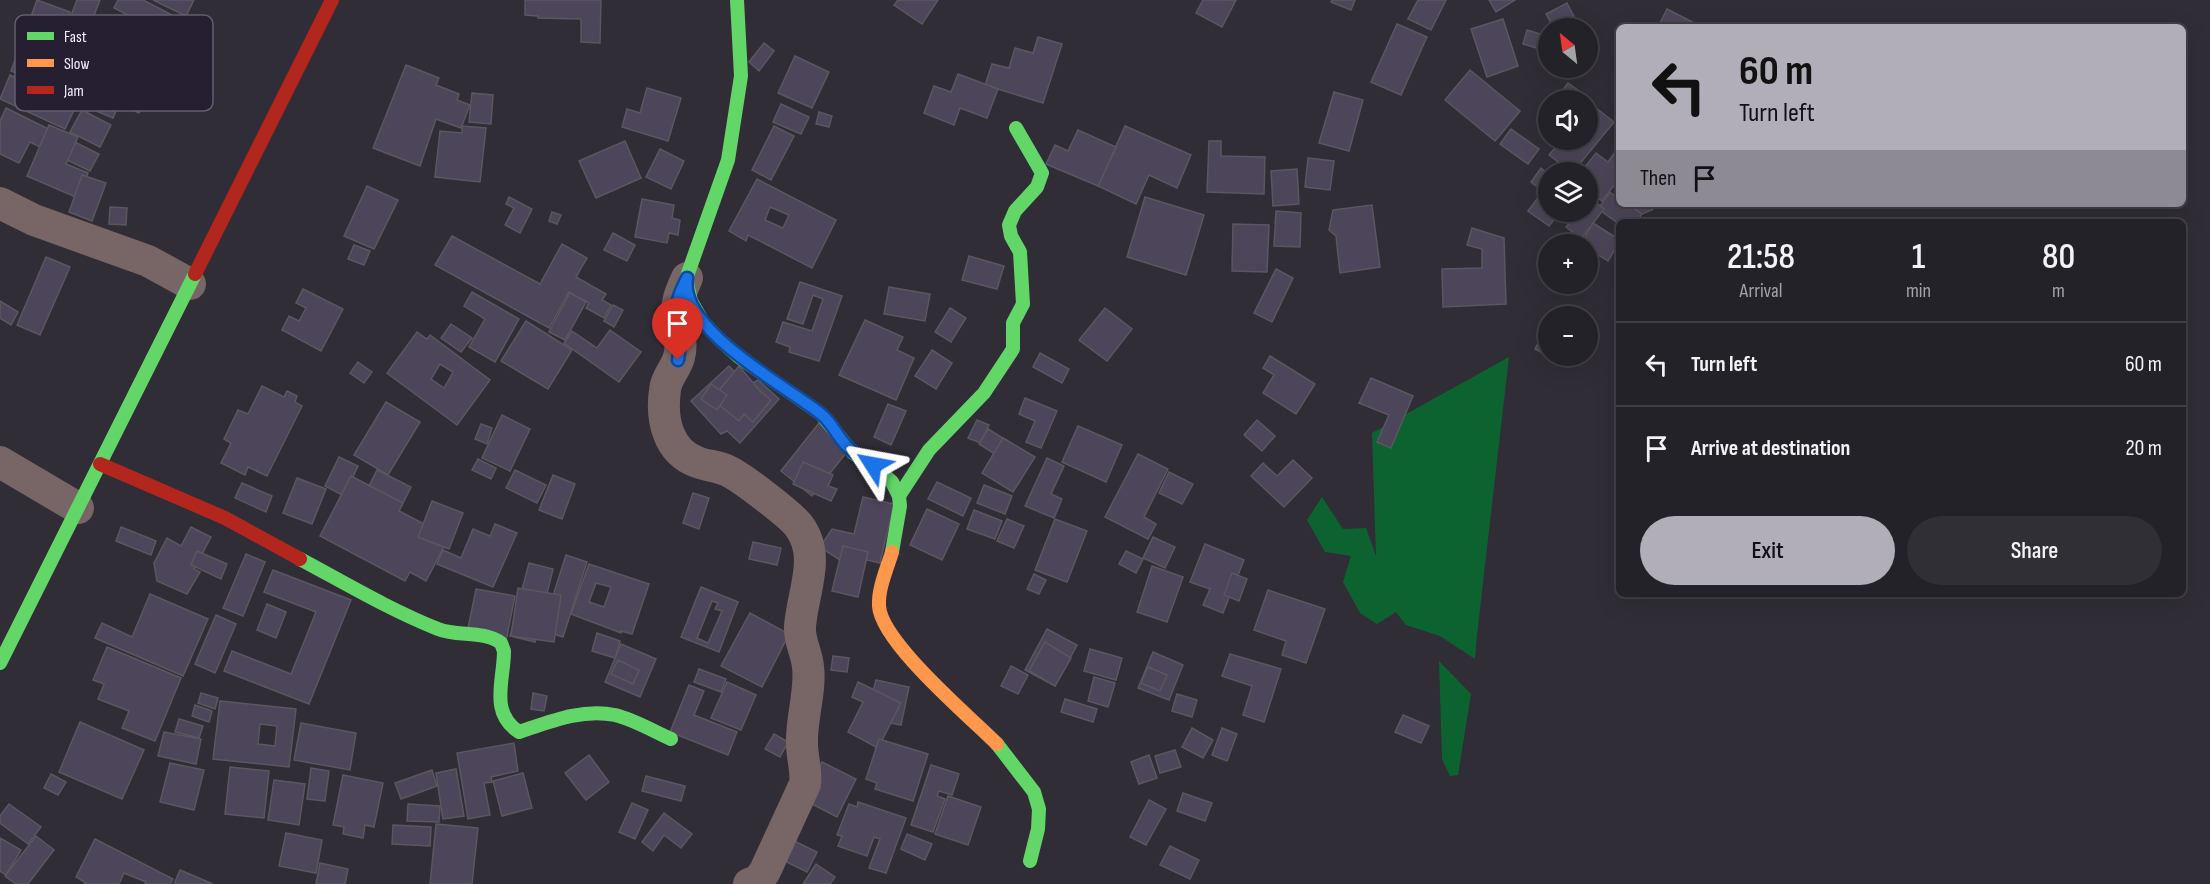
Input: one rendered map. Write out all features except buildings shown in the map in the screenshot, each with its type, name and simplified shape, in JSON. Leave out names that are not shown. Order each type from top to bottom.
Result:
[{"type":"street","points":[[0,663],[332,0]]},
{"type":"street","points":[[737,0],[741,76],[728,160],[678,299],[677,315],[681,349],[678,360],[666,381],[664,416],[669,438],[679,450],[695,462],[726,470],[747,483],[798,525],[806,537],[810,553],[810,571],[800,628],[800,638],[809,670],[802,745],[806,775],[765,871],[759,880],[749,884]]},
{"type":"street","points":[[899,496],[929,450],[984,393],[1014,349],[1013,323],[1023,304],[1020,252],[1011,236],[1009,225],[1015,211],[1037,187],[1042,173],[1016,128]]},
{"type":"street","points":[[0,203],[34,220],[148,261],[190,284]]},
{"type":"street","points":[[687,278],[687,293],[695,310],[716,337],[773,381],[822,414],[853,452],[873,465],[891,482],[899,496],[900,513],[879,594],[879,607],[883,620],[905,653],[1000,747],[1034,792],[1039,808],[1038,828],[1030,861]]},
{"type":"street","points":[[0,462],[78,508]]},
{"type":"street","points":[[100,464],[225,518],[354,588],[371,600],[442,631],[483,637],[499,642],[502,646],[503,659],[502,712],[507,726],[514,730],[519,732],[588,712],[626,718],[670,739]]},
{"type":"green space","points":[[1509,357],[1475,659],[1440,636],[1406,625],[1396,612],[1377,624],[1360,613],[1343,582],[1351,556],[1325,552],[1307,520],[1322,497],[1343,529],[1366,528],[1376,556],[1372,433]]},
{"type":"green space","points":[[1439,661],[1471,694],[1458,775],[1450,776],[1442,759]]},
{"type":"traffic: fast","points":[[737,0],[741,76],[728,160],[686,279],[691,301],[703,322],[720,340],[739,357],[821,414],[853,453],[892,482],[899,496],[900,506],[892,552]]},
{"type":"traffic: fast","points":[[899,496],[929,450],[984,393],[1013,349],[1013,323],[1023,304],[1020,252],[1011,236],[1009,225],[1015,211],[1037,187],[1042,173],[1016,128]]},
{"type":"traffic: fast","points":[[0,663],[195,274]]},
{"type":"traffic: fast","points":[[300,559],[420,622],[454,633],[486,636],[501,643],[504,651],[501,705],[504,715],[519,732],[566,717],[603,713],[630,720],[671,739]]},
{"type":"traffic: fast","points":[[997,744],[1034,792],[1039,809],[1038,829],[1030,861]]},
{"type":"traffic: slow","points":[[892,552],[881,585],[879,599],[884,621],[894,639],[910,658],[997,744]]},
{"type":"traffic: jam","points":[[195,274],[332,0]]},
{"type":"traffic: jam","points":[[100,464],[225,518],[300,559]]},
{"type":"route","points":[[678,360],[681,349],[677,315],[678,299],[687,278],[687,293],[695,310],[716,337],[773,381],[822,414],[853,452],[873,465]]}]
